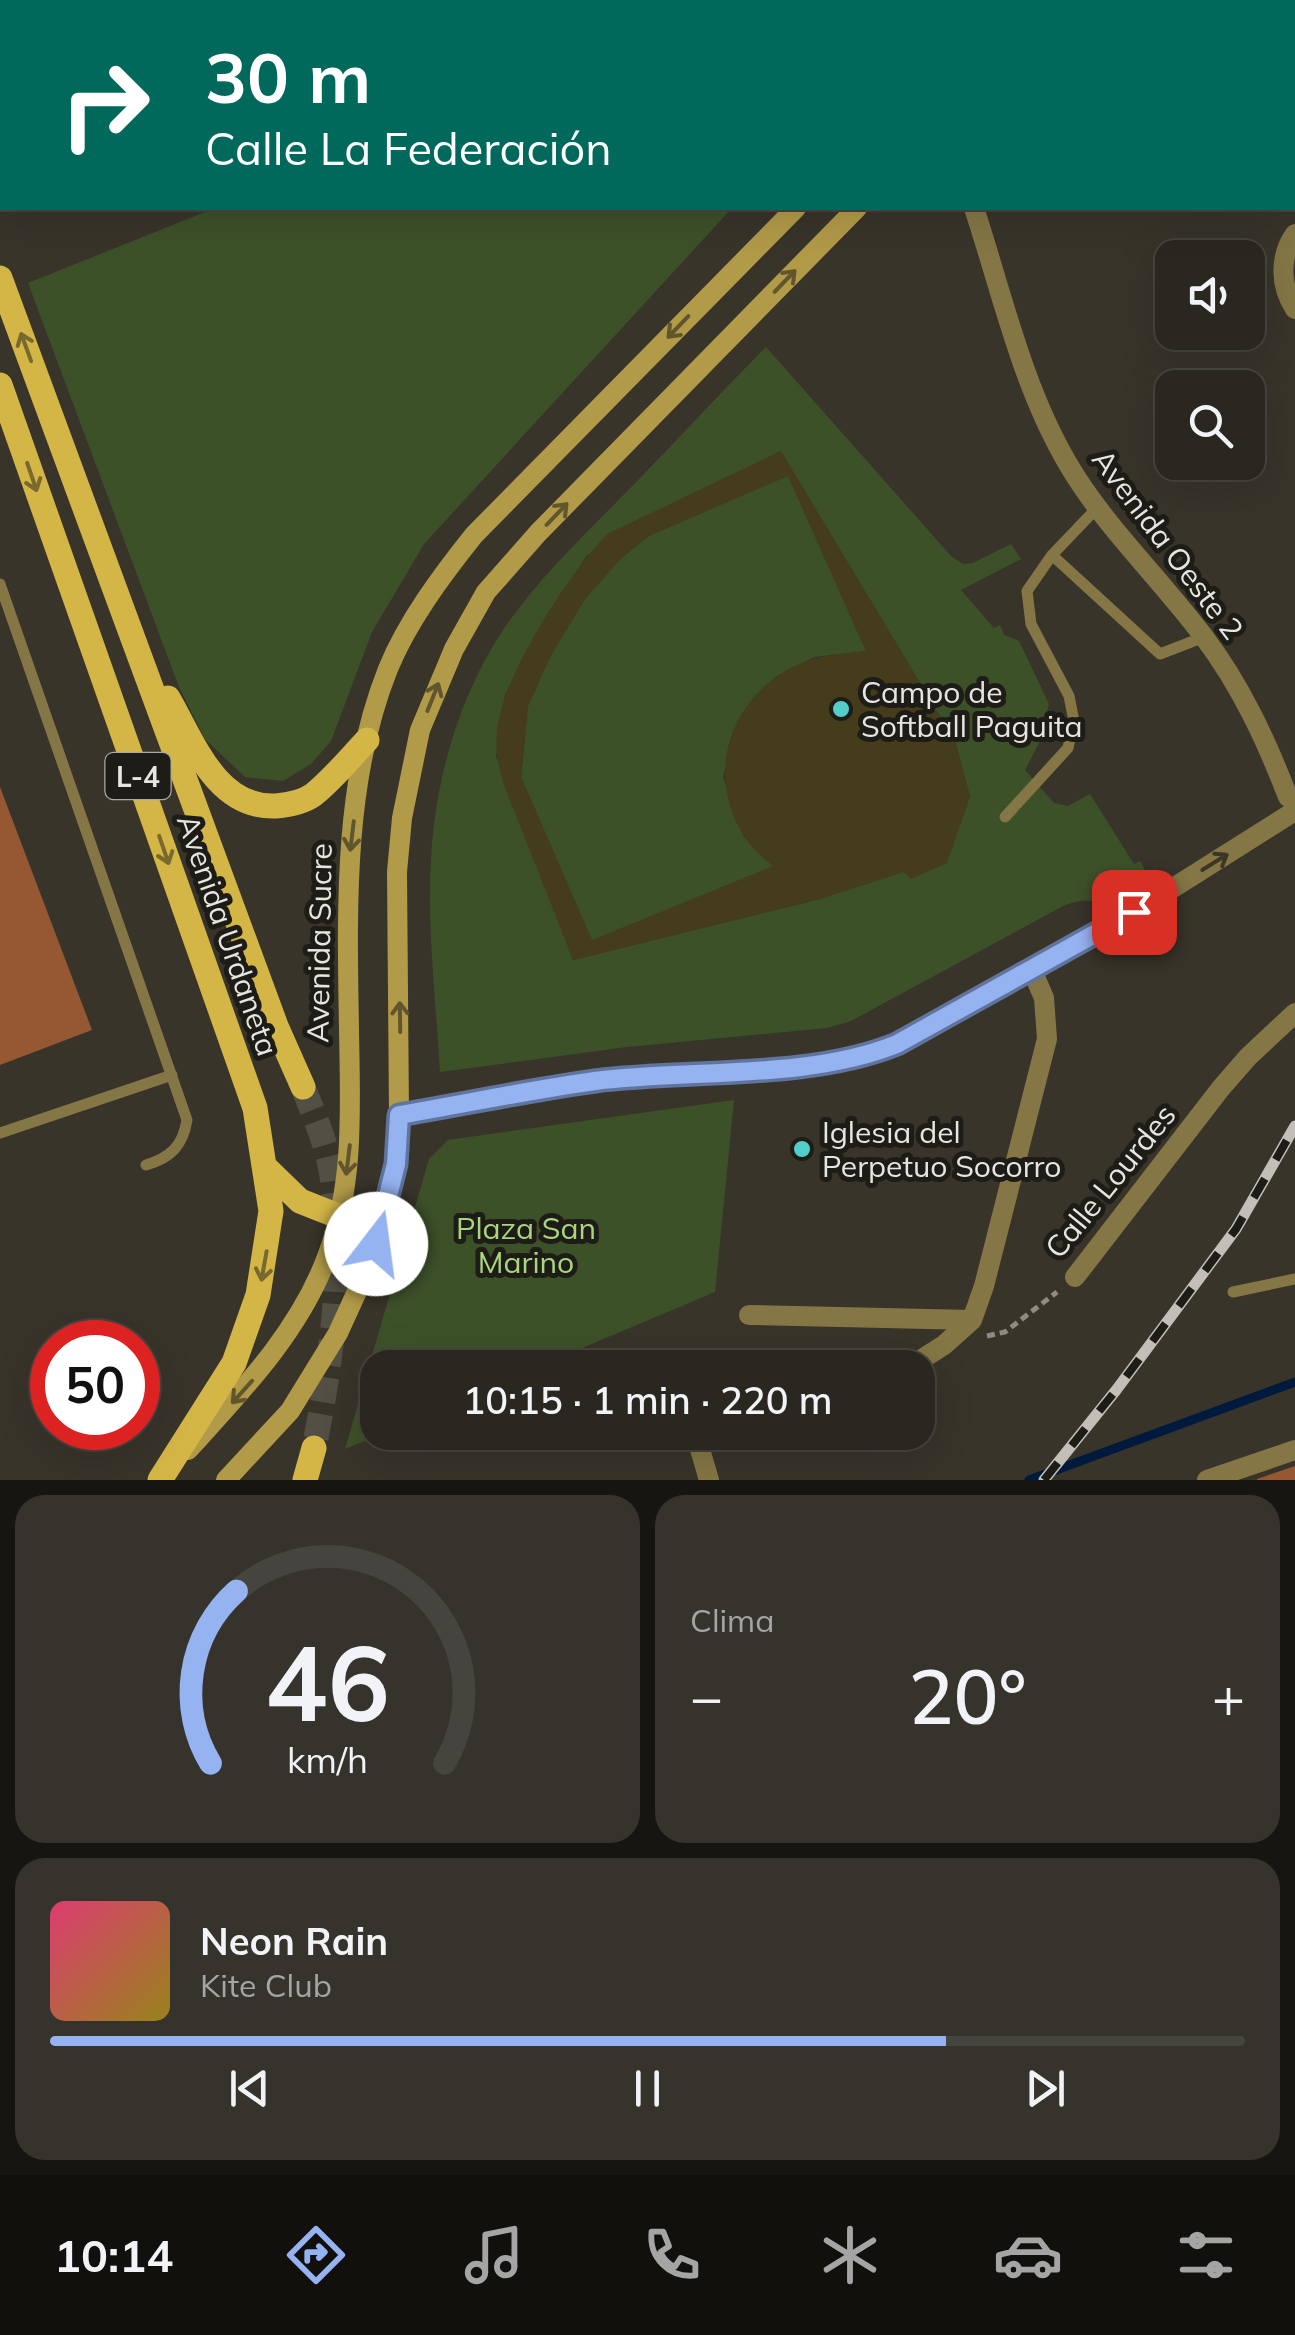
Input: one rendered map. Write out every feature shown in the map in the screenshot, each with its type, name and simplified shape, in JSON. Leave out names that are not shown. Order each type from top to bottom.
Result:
[{"type":"main road","name":"Avenida Sucre","points":[[161,1479],[251,1382],[290,1325],[328,1255],[350,1142],[346,896],[351,840],[367,740],[389,668],[461,550],[794,210]]},
{"type":"main road","points":[[226,1480],[290,1411],[338,1333],[360,1290],[382,1224],[396,1164],[399,1115],[397,872],[402,818],[420,730],[469,618],[538,533],[855,210]]},
{"type":"main road","name":"L-4","points":[[0,278],[276,1026],[303,1088]]},
{"type":"main road","name":"Avenida Urdaneta","points":[[0,385],[255,1108],[266,1169]]},
{"type":"main road","name":"L-4","points":[[132,635],[215,780],[244,801],[277,806],[310,798],[367,740]]},
{"type":"main road","points":[[266,1169],[300,1202],[338,1216],[382,1224]]},
{"type":"main road","name":"L-4","points":[[161,1479],[234,1364],[251,1320],[271,1211],[266,1169]]},
{"type":"main road","points":[[305,1480],[314,1448]]},
{"type":"street","name":"Avenida Oeste 2","points":[[975,210],[1035,397],[1068,465],[1097,508],[1204,637],[1264,736],[1292,804]]},
{"type":"street","points":[[1295,234],[1287,245],[1283,278],[1295,309]]},
{"type":"street","points":[[399,1115],[596,1081],[826,1063],[868,1056],[897,1044],[1134,912],[1292,804]]},
{"type":"street","name":"Calle Lourdes","points":[[972,1320],[1047,1039],[1044,998],[1032,970]]},
{"type":"street","name":"Calle Lourdes","points":[[1075,1277],[1221,1088],[1295,1013]]},
{"type":"street","points":[[749,1315],[972,1320]]},
{"type":"street","points":[[935,1351],[972,1320]]},
{"type":"street","points":[[701,1450],[710,1480]]},
{"type":"street","points":[[1207,1480],[1295,1450]]},
{"type":"lane","points":[[1005,817],[1068,748],[1074,721],[1069,696],[1031,624],[1027,591],[1052,554],[1097,508]]},
{"type":"lane","points":[[1052,554],[1160,654],[1204,637]]},
{"type":"lane","points":[[0,584],[187,1120],[184,1137],[165,1160],[146,1165]]},
{"type":"lane","points":[[0,1134],[172,1075]]},
{"type":"lane","points":[[1232,1292],[1295,1279]]},
{"type":"path","name":"Calle Lourdes","points":[[944,1345],[1005,1332],[1075,1277]]},
{"type":"green space","points":[[210,210],[730,210],[424,544],[372,632],[331,741],[311,764],[283,781],[245,777],[205,739],[179,687],[28,283]]},
{"type":"green space","points":[[766,347],[951,556],[963,564],[973,563],[1011,544],[1021,559],[961,590],[994,628],[1000,625],[1004,635],[1019,641],[1049,704],[1040,741],[1025,770],[1054,803],[1068,806],[1090,794],[1134,864],[1140,861],[1153,884],[1110,909],[1087,901],[1063,906],[851,1021],[827,1028],[627,1047],[440,1072],[430,912],[433,829],[452,740],[474,683],[503,630],[534,590]],"holes":[[[780,451],[955,741],[970,797],[911,879],[905,871],[820,899],[573,960],[496,756],[505,695],[539,631],[587,555]]]},
{"type":"green space","points":[[788,475],[866,651],[814,657],[777,676],[763,688],[735,730],[723,777],[744,837],[775,866],[592,941],[521,777],[528,706],[550,656],[585,599],[620,559],[649,536]]},
{"type":"green space","name":"Plaza San Marino","points":[[734,1100],[715,1292],[577,1350],[374,1350],[429,1159],[448,1140]]},
{"type":"green space","name":"Plaza San Marino","points":[[360,1397],[360,1443],[345,1449]]},
{"type":"sand","name":"Campo de Softball Paguita","points":[[781,451],[955,741],[970,797],[947,863],[911,879],[904,872],[820,899],[573,960],[504,785],[497,731],[514,676],[542,623],[607,534]],"holes":[[[788,476],[866,651],[820,658],[788,669],[755,696],[739,719],[729,744],[725,771],[728,797],[737,823],[752,846],[773,866],[592,940],[521,777],[528,705],[585,599],[620,559],[649,536]]]},
{"type":"building","points":[[0,787],[92,1030],[0,1065]]},
{"type":"building","points":[[1295,1466],[1295,1480],[1257,1480],[1257,1479]]},
{"type":"waterway","points":[[1029,1480],[1295,1382]]},
{"type":"tunnel","points":[[303,1087],[330,1165],[337,1244],[331,1347],[314,1448]]},
{"type":"railway","points":[[1044,1480],[1236,1229],[1295,1126]]},
{"type":"place","name":"Campo de Softball Paguita","points":[[841,709]]},
{"type":"place","name":"Iglesia del Perpetuo Socorro","points":[[802,1149]]},
{"type":"route","points":[[376,1244],[396,1164],[399,1115],[596,1081],[826,1063],[868,1056],[897,1044],[1134,912]]}]
